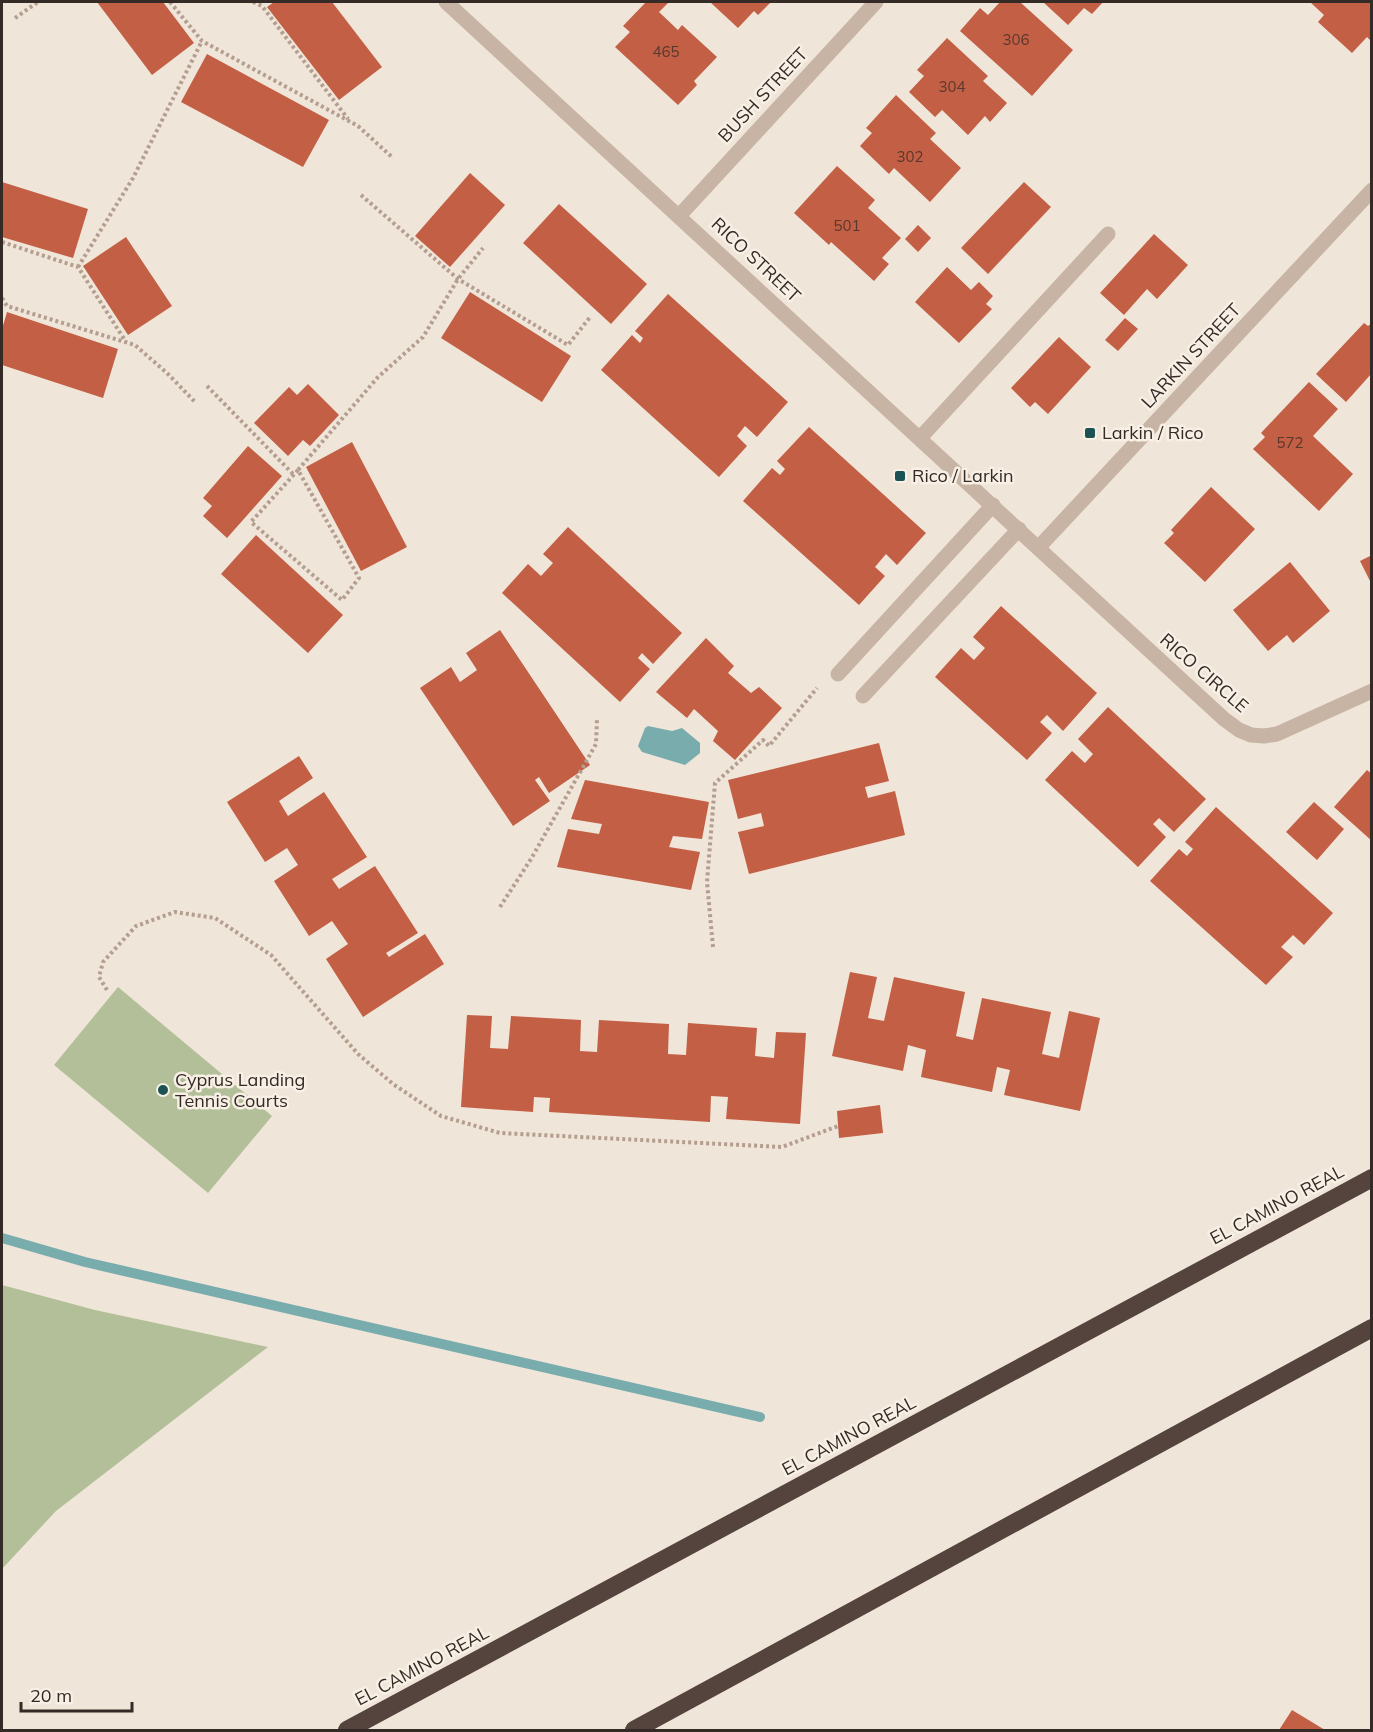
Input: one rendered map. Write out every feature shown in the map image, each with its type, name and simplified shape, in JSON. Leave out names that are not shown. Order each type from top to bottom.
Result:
[{"type":"highway","name":"EL CAMINO REAL","points":[[347,1731],[1371,1178]]},
{"type":"highway","points":[[634,1731],[1371,1328]]},
{"type":"street","name":"RICO STREET","points":[[446,2],[1038,548]]},
{"type":"street","name":"BUSH STREET","points":[[679,216],[876,2]]},
{"type":"street","name":"LARKIN STREET","points":[[1038,548],[1371,190]]},
{"type":"street","points":[[920,438],[1107,234]]},
{"type":"street","points":[[838,674],[993,505]]},
{"type":"street","points":[[863,696],[1019,529]]},
{"type":"street","name":"RICO CIRCLE","points":[[1038,548],[1210,708],[1239,730],[1264,736],[1277,734],[1371,691]]},
{"type":"path","points":[[15,18],[38,2]]},
{"type":"path","points":[[170,2],[202,40],[358,126],[393,158]]},
{"type":"path","points":[[253,2],[262,6],[351,122]]},
{"type":"path","points":[[78,267],[133,178],[202,40]]},
{"type":"path","points":[[361,195],[458,279],[568,345],[591,316]]},
{"type":"path","points":[[2,242],[78,267],[126,342]]},
{"type":"path","points":[[298,470],[359,578],[342,600],[251,522],[378,377],[423,337],[458,279],[483,248]]},
{"type":"path","points":[[2,298],[7,306],[135,345],[195,402]]},
{"type":"path","points":[[207,386],[293,474]]},
{"type":"path","points":[[713,947],[707,882],[715,783],[763,740],[769,746],[820,685]]},
{"type":"path","points":[[500,907],[531,859],[596,744],[597,718]]},
{"type":"path","points":[[107,990],[99,977],[103,962],[136,926],[175,912],[215,918],[271,955],[358,1054],[393,1084],[441,1116],[500,1133],[782,1147],[838,1126]]},
{"type":"green space","name":"Cyprus Landing Tennis Courts","points":[[118,987],[272,1116],[208,1193],[54,1065]]},
{"type":"green space","points":[[2,1285],[95,1310],[268,1347],[56,1511],[2,1569]]},
{"type":"water","points":[[648,726],[672,731],[682,728],[700,743],[700,753],[685,765],[642,752],[638,746]]},
{"type":"building","points":[[97,2],[163,2],[194,43],[152,75]]},
{"type":"building","points":[[274,2],[332,2],[382,67],[339,100],[267,7]]},
{"type":"building","points":[[646,2],[669,2],[659,12],[678,30],[682,25],[717,57],[694,81],[697,85],[678,105],[615,47],[630,32],[623,26]]},
{"type":"building","points":[[710,2],[771,2],[758,15],[754,11],[738,28]]},
{"type":"building","points":[[1000,2],[1020,2],[1073,50],[1032,96],[960,31],[980,8],[988,15]]},
{"type":"building","points":[[1043,2],[1103,2],[1092,14],[1084,8],[1068,25]]},
{"type":"building","points":[[1310,2],[1372,2],[1372,42],[1367,37],[1352,53],[1318,22],[1324,15]]},
{"type":"building","points":[[947,38],[988,76],[983,81],[1007,103],[990,122],[985,116],[968,135],[942,110],[935,117],[909,92],[924,76],[917,70]]},
{"type":"building","points":[[207,54],[329,120],[303,167],[181,102]]},
{"type":"building","points":[[896,95],[936,133],[930,139],[961,168],[930,202],[894,168],[889,174],[860,146],[872,133],[866,128]]},
{"type":"building","points":[[837,166],[875,200],[868,208],[901,238],[882,258],[889,264],[874,281],[831,242],[829,245],[794,213]]},
{"type":"building","points":[[470,173],[505,205],[450,267],[415,236]]},
{"type":"building","points":[[2,182],[88,209],[73,258],[2,237]]},
{"type":"building","points":[[1024,182],[1051,207],[988,274],[961,248]]},
{"type":"building","points":[[559,204],[647,284],[611,324],[523,243]]},
{"type":"building","points":[[918,225],[931,238],[918,252],[905,239]]},
{"type":"building","points":[[1154,234],[1188,265],[1157,299],[1147,289],[1124,315],[1100,293]]},
{"type":"building","points":[[126,237],[172,306],[128,335],[83,266]]},
{"type":"building","points":[[947,267],[971,290],[979,282],[993,296],[986,304],[992,309],[959,343],[915,302]]},
{"type":"building","points":[[470,292],[571,356],[542,402],[441,338]]},
{"type":"building","points":[[668,294],[788,402],[757,437],[745,426],[737,436],[747,446],[719,477],[601,370],[632,335],[640,343],[643,338],[635,331]]},
{"type":"building","points":[[7,312],[118,349],[103,398],[2,365],[2,329]]},
{"type":"building","points":[[1125,318],[1138,329],[1118,351],[1105,340]]},
{"type":"building","points":[[1364,323],[1368,326],[1372,323],[1372,373],[1346,402],[1316,374]]},
{"type":"building","points":[[1059,337],[1091,367],[1048,414],[1035,402],[1030,407],[1011,388]]},
{"type":"building","points":[[1309,382],[1338,409],[1313,436],[1353,474],[1319,511],[1253,449],[1265,437],[1261,433]]},
{"type":"building","points":[[308,384],[339,415],[310,446],[303,440],[288,456],[254,423],[289,387],[297,395]]},
{"type":"building","points":[[809,427],[926,533],[897,565],[886,554],[875,567],[885,576],[859,605],[743,501],[772,468],[780,475],[785,469],[777,461]]},
{"type":"building","points":[[352,442],[407,547],[361,571],[306,467]]},
{"type":"building","points":[[248,446],[282,476],[227,538],[203,516],[212,506],[203,498]]},
{"type":"building","points":[[1211,487],[1255,529],[1205,582],[1164,543],[1174,533],[1171,530]]},
{"type":"building","points":[[568,527],[682,633],[653,664],[642,653],[638,658],[650,669],[620,702],[502,593],[528,564],[541,576],[553,563],[543,554]]},
{"type":"building","points":[[256,535],[343,615],[308,653],[221,574]]},
{"type":"building","points":[[1372,555],[1372,585],[1360,561]]},
{"type":"building","points":[[1290,562],[1330,611],[1293,643],[1287,635],[1268,651],[1233,610]]},
{"type":"building","points":[[1001,606],[1097,693],[1063,731],[1047,715],[1040,722],[1052,733],[1027,760],[935,677],[961,648],[974,660],[985,648],[973,637]]},
{"type":"building","points":[[500,630],[590,765],[549,793],[539,777],[535,780],[550,801],[513,826],[420,688],[451,667],[460,682],[477,670],[466,653]]},
{"type":"building","points":[[706,638],[734,666],[728,673],[751,693],[759,687],[782,708],[735,760],[713,741],[718,731],[694,709],[687,718],[656,692]]},
{"type":"building","points":[[1108,707],[1206,799],[1174,832],[1159,818],[1153,824],[1166,837],[1138,867],[1045,780],[1072,751],[1085,763],[1093,754],[1078,739]]},
{"type":"building","points":[[879,743],[889,781],[865,787],[868,798],[895,791],[905,835],[749,874],[738,832],[764,826],[761,813],[738,819],[728,780]]},
{"type":"building","points":[[299,756],[313,778],[279,801],[288,816],[324,792],[367,857],[332,879],[339,889],[375,866],[418,933],[386,953],[389,957],[425,934],[444,964],[363,1017],[326,959],[348,944],[332,921],[309,936],[274,881],[298,865],[287,848],[265,862],[227,802]]},
{"type":"building","points":[[1367,770],[1372,774],[1372,841],[1334,807]]},
{"type":"building","points":[[585,780],[709,802],[702,839],[673,836],[669,847],[700,852],[691,890],[557,867],[568,829],[599,834],[602,824],[571,819]]},
{"type":"building","points":[[1314,802],[1344,829],[1317,860],[1286,832]]},
{"type":"building","points":[[1216,807],[1333,913],[1304,945],[1293,935],[1281,947],[1293,957],[1266,985],[1150,881],[1179,849],[1187,856],[1193,849],[1185,842]]},
{"type":"building","points":[[850,972],[877,977],[868,1018],[884,1021],[894,977],[965,992],[956,1036],[973,1040],[982,998],[1051,1012],[1042,1054],[1059,1058],[1069,1011],[1100,1018],[1080,1111],[1004,1095],[1010,1070],[997,1067],[992,1092],[921,1077],[926,1050],[908,1045],[903,1071],[832,1056]]},
{"type":"building","points":[[467,1015],[492,1016],[490,1048],[508,1049],[511,1016],[581,1020],[580,1051],[597,1052],[599,1020],[669,1024],[668,1054],[686,1055],[688,1023],[757,1028],[755,1056],[774,1058],[776,1032],[806,1033],[800,1124],[726,1119],[728,1097],[711,1096],[710,1122],[549,1112],[550,1098],[534,1097],[533,1112],[461,1107]]},
{"type":"building","points":[[880,1105],[883,1133],[839,1138],[837,1111]]},
{"type":"building","points":[[1292,1710],[1325,1730],[1279,1730]]},
{"type":"waterway","points":[[2,1238],[85,1262],[760,1417]]},
{"type":"place","name":"Larkin / Rico","points":[[1090,433]]},
{"type":"place","name":"Rico / Larkin","points":[[900,476]]},
{"type":"place","name":"Cyprus Landing Tennis Courts","points":[[163,1090]]}]
